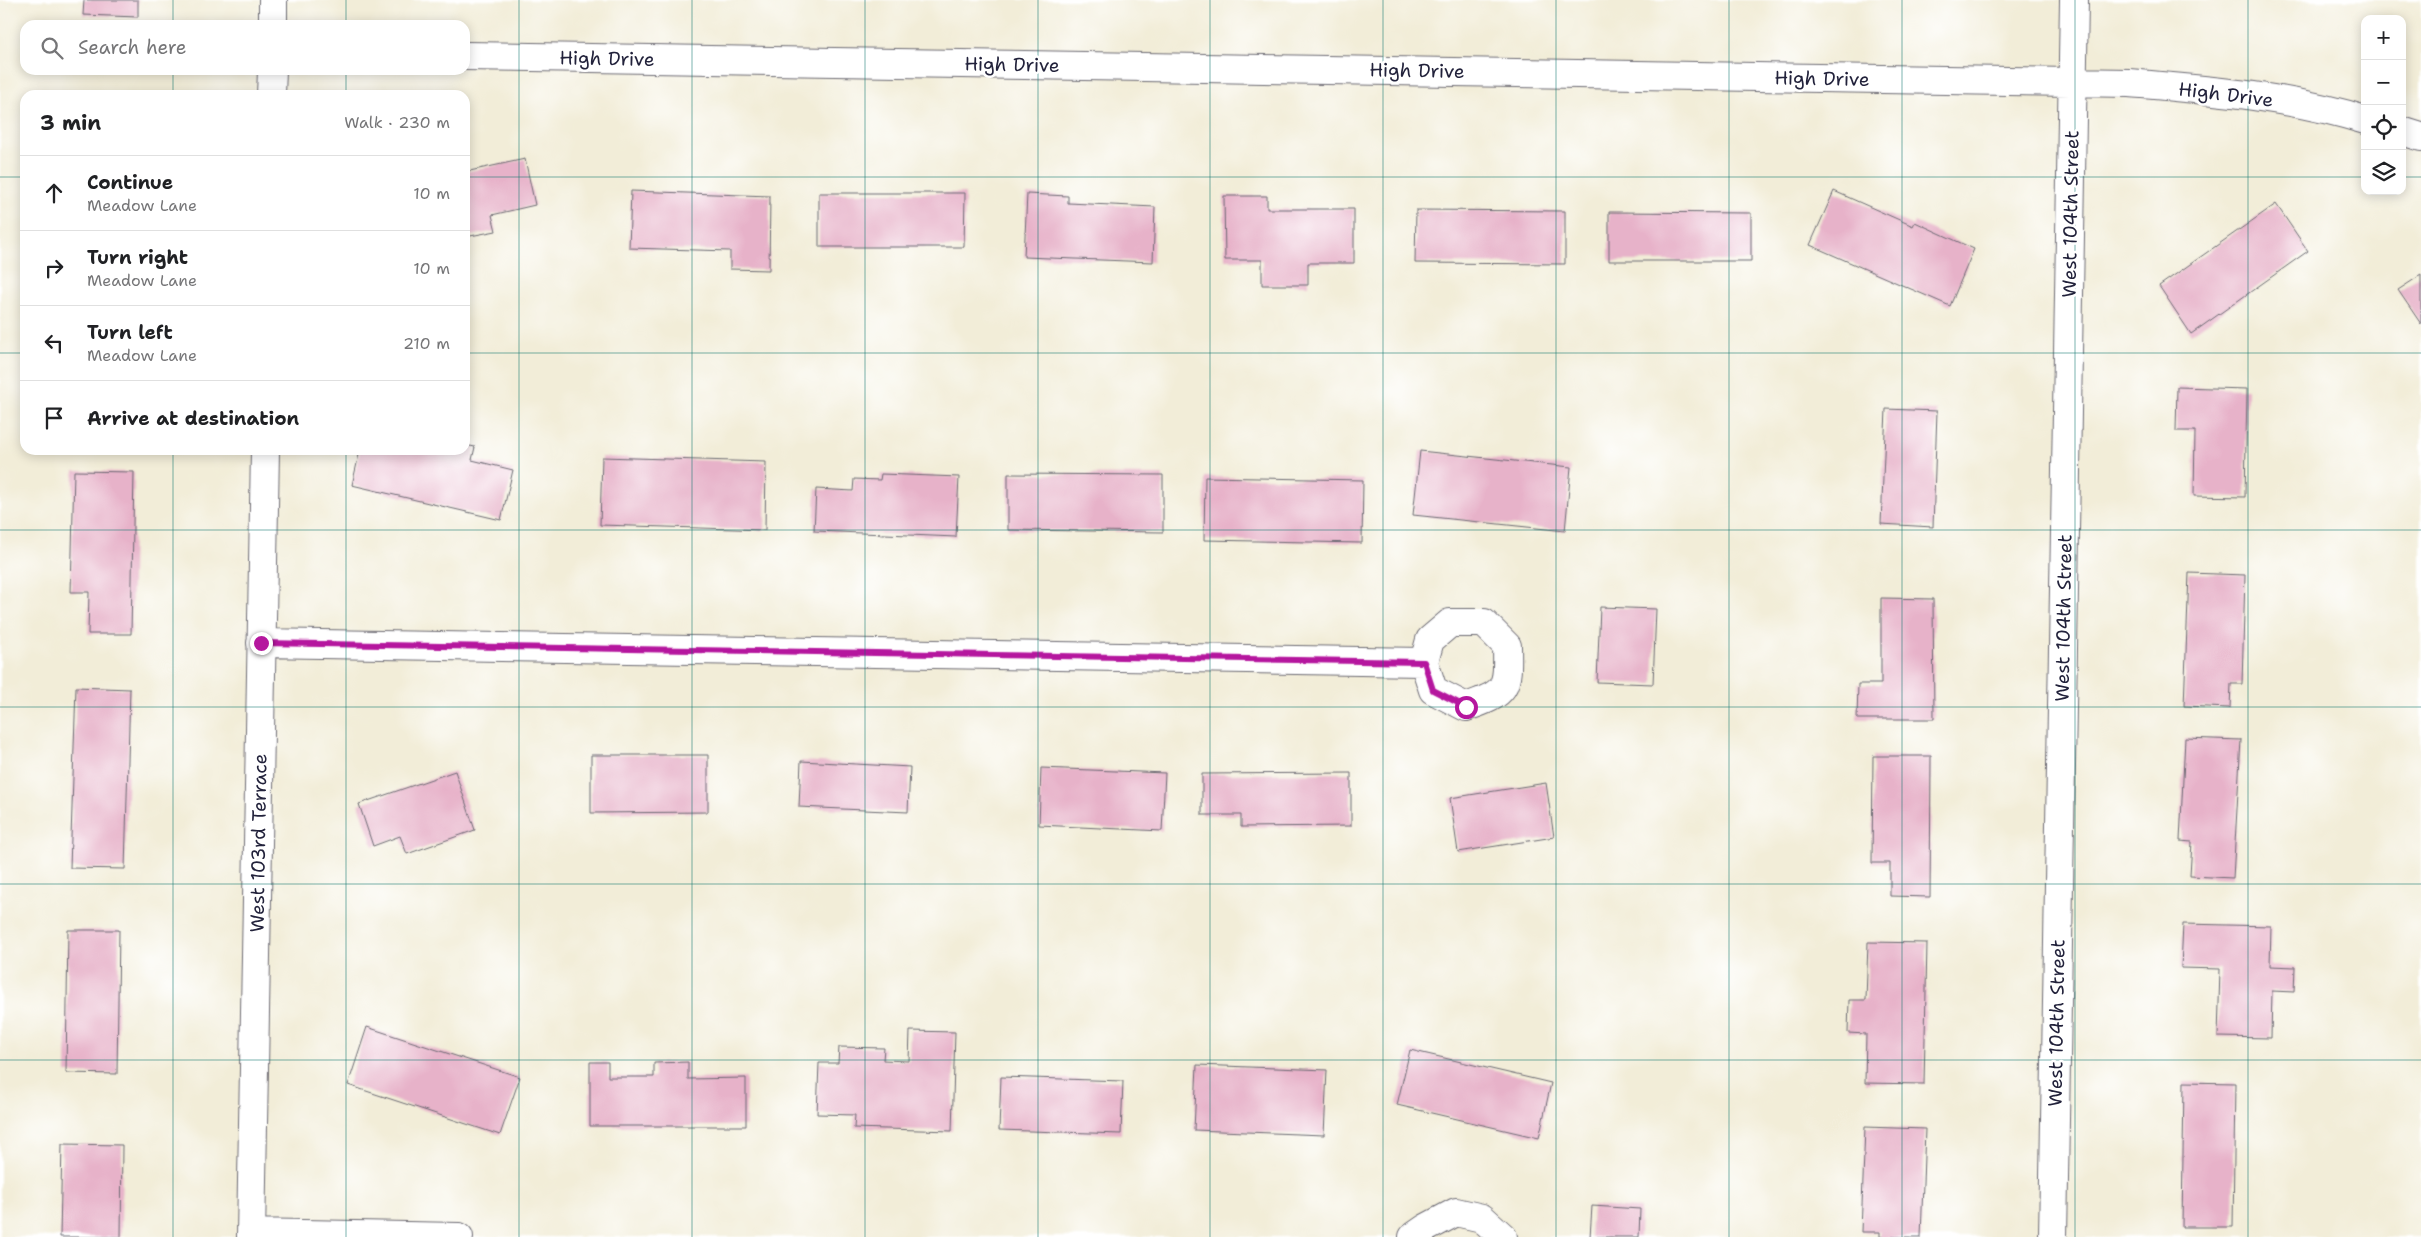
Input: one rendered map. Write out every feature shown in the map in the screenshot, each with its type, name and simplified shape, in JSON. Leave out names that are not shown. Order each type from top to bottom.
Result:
[{"type":"street","points":[[272,20],[273,0]]},
{"type":"street","name":"West 104th Street","points":[[2053,1237],[2074,0]]},
{"type":"street","name":"High Drive","points":[[470,56],[1322,68],[2129,83],[2214,90],[2326,108],[2361,119]]},
{"type":"street","points":[[271,90],[272,75]]},
{"type":"street","points":[[2406,133],[2421,137]]},
{"type":"street","name":"West 103rd Terrace","points":[[251,1235],[265,455]]},
{"type":"street","points":[[261,643],[1424,662]]},
{"type":"street","points":[[1413,1237],[1456,1212],[1482,1218],[1503,1237]]},
{"type":"street","points":[[251,1235],[459,1237]]},
{"type":"building","points":[[84,0],[138,0],[138,17],[83,15]]},
{"type":"building","points":[[525,159],[535,205],[492,215],[496,231],[470,236],[470,171]]},
{"type":"building","points":[[631,191],[770,196],[769,270],[730,269],[730,251],[629,248]]},
{"type":"building","points":[[1834,191],[1913,226],[1915,222],[1974,249],[1950,306],[1810,245]]},
{"type":"building","points":[[819,193],[965,193],[964,247],[819,247]]},
{"type":"building","points":[[1027,194],[1068,196],[1068,203],[1155,207],[1153,262],[1024,257]]},
{"type":"building","points":[[1224,196],[1267,196],[1267,209],[1354,209],[1354,263],[1308,263],[1308,285],[1262,285],[1262,260],[1225,260]]},
{"type":"building","points":[[2276,204],[2308,251],[2191,334],[2159,286]]},
{"type":"building","points":[[1416,210],[1565,211],[1565,264],[1415,263]]},
{"type":"building","points":[[1609,212],[1751,213],[1751,261],[1609,261]]},
{"type":"building","points":[[2421,275],[2421,324],[2398,290]]},
{"type":"building","points":[[2177,387],[2247,389],[2245,497],[2194,496],[2195,431],[2176,431]]},
{"type":"building","points":[[1886,409],[1937,411],[1933,527],[1881,524]]},
{"type":"building","points":[[470,446],[475,447],[472,460],[513,470],[501,520],[352,485],[359,455],[470,455]]},
{"type":"building","points":[[1420,451],[1571,467],[1565,531],[1413,515]]},
{"type":"building","points":[[602,457],[766,462],[765,530],[600,525]]},
{"type":"building","points":[[74,471],[134,472],[131,634],[88,634],[89,592],[71,592]]},
{"type":"building","points":[[881,474],[959,477],[956,537],[814,531],[816,489],[853,491],[854,479],[880,480]]},
{"type":"building","points":[[1008,474],[1163,475],[1163,532],[1008,530]]},
{"type":"building","points":[[1205,477],[1363,480],[1362,543],[1204,540]]},
{"type":"building","points":[[2189,573],[2245,575],[2242,684],[2231,684],[2230,708],[2184,706]]},
{"type":"building","points":[[1881,598],[1933,599],[1934,719],[1857,719],[1858,684],[1881,684]]},
{"type":"building","points":[[1600,607],[1656,609],[1653,684],[1597,682]]},
{"type":"building","points":[[76,687],[130,689],[125,869],[70,868]]},
{"type":"building","points":[[2185,738],[2241,740],[2233,878],[2190,876],[2192,842],[2180,841]]},
{"type":"building","points":[[591,755],[708,755],[708,812],[591,813]]},
{"type":"building","points":[[1873,756],[1931,756],[1930,897],[1890,896],[1890,863],[1872,863]]},
{"type":"building","points":[[801,761],[910,767],[908,812],[799,807]]},
{"type":"building","points":[[1041,768],[1165,773],[1162,831],[1039,825]]},
{"type":"building","points":[[455,771],[475,830],[407,854],[400,836],[373,846],[359,804]]},
{"type":"building","points":[[1351,773],[1351,826],[1241,827],[1241,815],[1202,815],[1202,774]]},
{"type":"building","points":[[1546,783],[1554,837],[1458,852],[1450,798]]},
{"type":"building","points":[[2183,924],[2271,926],[2270,966],[2295,967],[2294,992],[2272,991],[2271,1038],[2218,1037],[2220,969],[2181,968]]},
{"type":"building","points":[[68,930],[119,930],[117,1074],[66,1073]]},
{"type":"building","points":[[1868,942],[1927,943],[1924,1084],[1865,1083],[1866,1034],[1848,1033],[1849,1000],[1866,1000]]},
{"type":"building","points":[[367,1027],[520,1077],[500,1135],[348,1085]]},
{"type":"building","points":[[910,1031],[955,1032],[952,1131],[854,1128],[855,1115],[817,1114],[819,1063],[838,1063],[839,1047],[884,1048],[883,1060],[909,1061]]},
{"type":"building","points":[[1410,1050],[1551,1083],[1539,1138],[1397,1105]]},
{"type":"building","points":[[590,1062],[608,1062],[608,1077],[654,1077],[654,1063],[688,1062],[688,1079],[746,1078],[746,1126],[590,1126]]},
{"type":"building","points":[[1197,1065],[1327,1070],[1324,1135],[1194,1130]]},
{"type":"building","points":[[1001,1077],[1123,1081],[1121,1134],[999,1130]]},
{"type":"building","points":[[2184,1082],[2235,1083],[2233,1227],[2182,1227]]},
{"type":"building","points":[[1865,1127],[1925,1129],[1921,1237],[1880,1237],[1880,1232],[1861,1232]]},
{"type":"building","points":[[62,1144],[122,1145],[121,1237],[60,1237]]},
{"type":"building","points":[[1592,1206],[1640,1209],[1639,1237],[1590,1237]]},
{"type":"route","points":[[261,643],[1424,662],[1433,690],[1466,707]]}]
